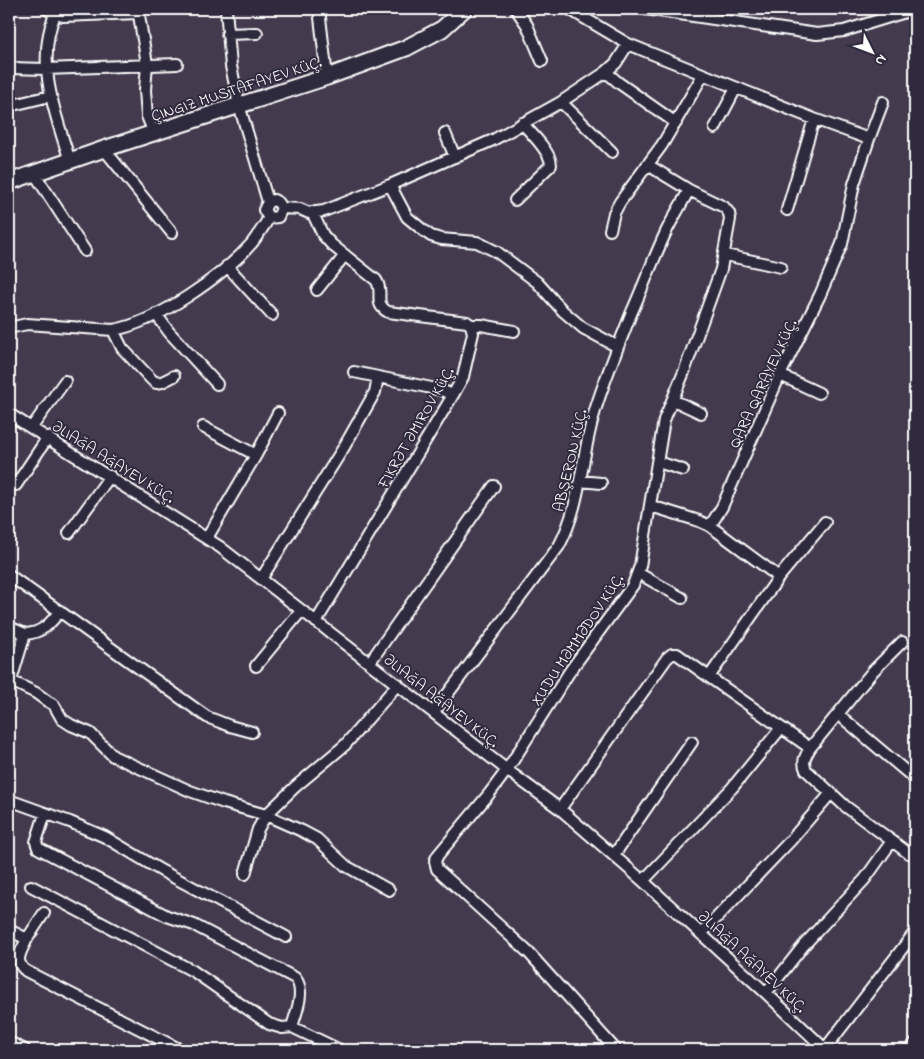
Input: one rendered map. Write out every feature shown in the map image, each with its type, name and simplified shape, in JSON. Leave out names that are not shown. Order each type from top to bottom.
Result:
[{"type":"street","points":[[226,9],[231,66],[239,105],[268,202],[264,210],[269,218]]},
{"type":"street","points":[[319,9],[327,77]]},
{"type":"street","name":"ÇINGIZ MUSTAFAYEV KÜÇ.","points":[[9,182],[104,149],[327,77],[421,41],[442,29],[464,9]]},
{"type":"street","points":[[516,9],[527,25],[542,61]]},
{"type":"street","points":[[569,9],[628,44],[814,119],[869,139]]},
{"type":"street","points":[[645,9],[817,34],[844,31],[915,9]]},
{"type":"street","points":[[70,161],[50,96],[46,69],[51,11],[63,16],[138,11],[147,64],[145,90],[147,116],[154,133]]},
{"type":"street","points":[[227,34],[257,33]]},
{"type":"street","points":[[282,208],[300,209],[309,213],[324,212],[493,140],[561,102],[606,72],[616,63],[628,44]]},
{"type":"street","points":[[9,68],[46,69],[177,64]]},
{"type":"street","points":[[606,72],[618,83],[676,123]]},
{"type":"street","points":[[610,230],[614,213],[620,202],[648,166],[676,123],[703,75]]},
{"type":"street","points":[[714,128],[736,88]]},
{"type":"street","points":[[9,106],[50,96]]},
{"type":"street","points":[[561,102],[612,152]]},
{"type":"street","name":"QARA QARAYEV KÜÇ.","points":[[710,526],[722,507],[780,375],[820,295],[842,244],[854,184],[883,102]]},
{"type":"street","points":[[787,210],[814,119]]},
{"type":"street","points":[[515,200],[551,165],[548,154],[522,123]]},
{"type":"street","points":[[445,133],[455,157]]},
{"type":"street","points":[[104,149],[172,233]]},
{"type":"street","name":"XUDU MƏMMƏDOV KÜÇ.","points":[[616,1050],[530,953],[437,869],[435,861],[438,854],[507,770],[570,671],[633,585],[638,573],[651,506],[664,420],[673,400],[725,255],[730,219],[729,213],[724,207],[689,190],[648,166]]},
{"type":"street","points":[[34,173],[85,251]]},
{"type":"street","points":[[390,185],[407,217],[431,236],[440,239],[476,242],[497,252],[537,282],[583,328],[618,347]]},
{"type":"street","name":"ABŞERON KÜÇ.","points":[[434,712],[559,546],[571,520],[593,416],[618,347],[666,233],[689,190]]},
{"type":"street","points":[[268,202],[277,201],[282,208]]},
{"type":"street","points":[[9,328],[27,324],[113,330],[124,328],[156,314],[194,292],[227,266],[253,241],[269,218],[278,216],[282,208]]},
{"type":"street","points":[[312,212],[323,235],[332,245],[376,280],[379,285],[379,304],[388,312],[466,322],[471,325],[514,331]]},
{"type":"street","points":[[317,290],[345,254]]},
{"type":"street","points":[[725,255],[781,267]]},
{"type":"street","points":[[227,266],[272,315]]},
{"type":"street","points":[[156,314],[169,332],[217,384]]},
{"type":"street","name":"FIKRƏT ƏMIROV KÜÇ.","points":[[316,622],[454,395],[466,369],[473,333],[471,325]]},
{"type":"street","points":[[113,330],[122,348],[152,380],[156,383],[162,382],[174,376]]},
{"type":"street","points":[[354,372],[441,390],[454,395]]},
{"type":"street","points":[[780,375],[819,394]]},
{"type":"street","points":[[261,579],[344,447],[374,392],[378,378]]},
{"type":"street","points":[[32,428],[65,381]]},
{"type":"street","points":[[673,400],[702,413]]},
{"type":"street","points":[[207,538],[256,456],[278,413]]},
{"type":"street","name":"ƏLIAĞA AĞAYEV KÜÇ.","points":[[9,414],[207,538],[560,809],[766,992],[826,1050]]},
{"type":"street","points":[[203,427],[256,456]]},
{"type":"street","points":[[16,485],[48,437]]},
{"type":"street","points":[[658,462],[684,470]]},
{"type":"street","points":[[69,534],[110,476]]},
{"type":"street","points":[[580,481],[601,483]]},
{"type":"street","points":[[370,662],[494,486]]},
{"type":"street","points":[[651,506],[683,515],[710,526],[780,578]]},
{"type":"street","points":[[709,677],[780,578],[825,522]]},
{"type":"street","points":[[638,573],[682,598]]},
{"type":"street","points":[[9,575],[207,717],[252,732]]},
{"type":"street","points":[[9,627],[25,634],[33,634],[48,626],[60,611]]},
{"type":"street","points":[[256,666],[301,611]]},
{"type":"street","points":[[25,634],[10,684],[36,693],[47,700],[54,706],[62,719],[90,733],[113,756],[190,791],[266,815],[302,830],[317,839],[346,866],[389,890]]},
{"type":"street","points":[[902,642],[873,672],[810,748],[803,764],[806,770],[864,821],[908,853]]},
{"type":"street","points":[[560,809],[667,658],[672,654],[677,654],[810,748]]},
{"type":"street","points":[[245,874],[258,830],[266,815],[295,787],[345,745],[398,684]]},
{"type":"street","points":[[838,714],[915,779]]},
{"type":"street","points":[[643,881],[732,788],[781,728]]},
{"type":"street","points":[[614,855],[692,742]]},
{"type":"street","points":[[701,934],[791,840],[831,793]]},
{"type":"street","points":[[9,800],[105,837],[162,871],[286,937]]},
{"type":"street","points":[[45,814],[36,842],[38,848],[44,852],[168,916],[210,933],[295,978],[299,982],[300,997],[292,1027]]},
{"type":"street","points":[[766,992],[804,945],[865,879],[892,841]]},
{"type":"street","points":[[30,886],[193,971],[268,1024],[282,1028],[292,1027],[302,1030],[340,1050]]},
{"type":"street","points":[[44,913],[26,939],[18,959],[18,964],[26,972],[162,1046],[182,1050]]},
{"type":"street","points":[[9,930],[26,939]]},
{"type":"street","points":[[826,1050],[915,932]]},
{"type":"street","points":[[9,1042],[25,1050]]},
{"type":"street","points":[[910,1050],[915,1043]]}]
